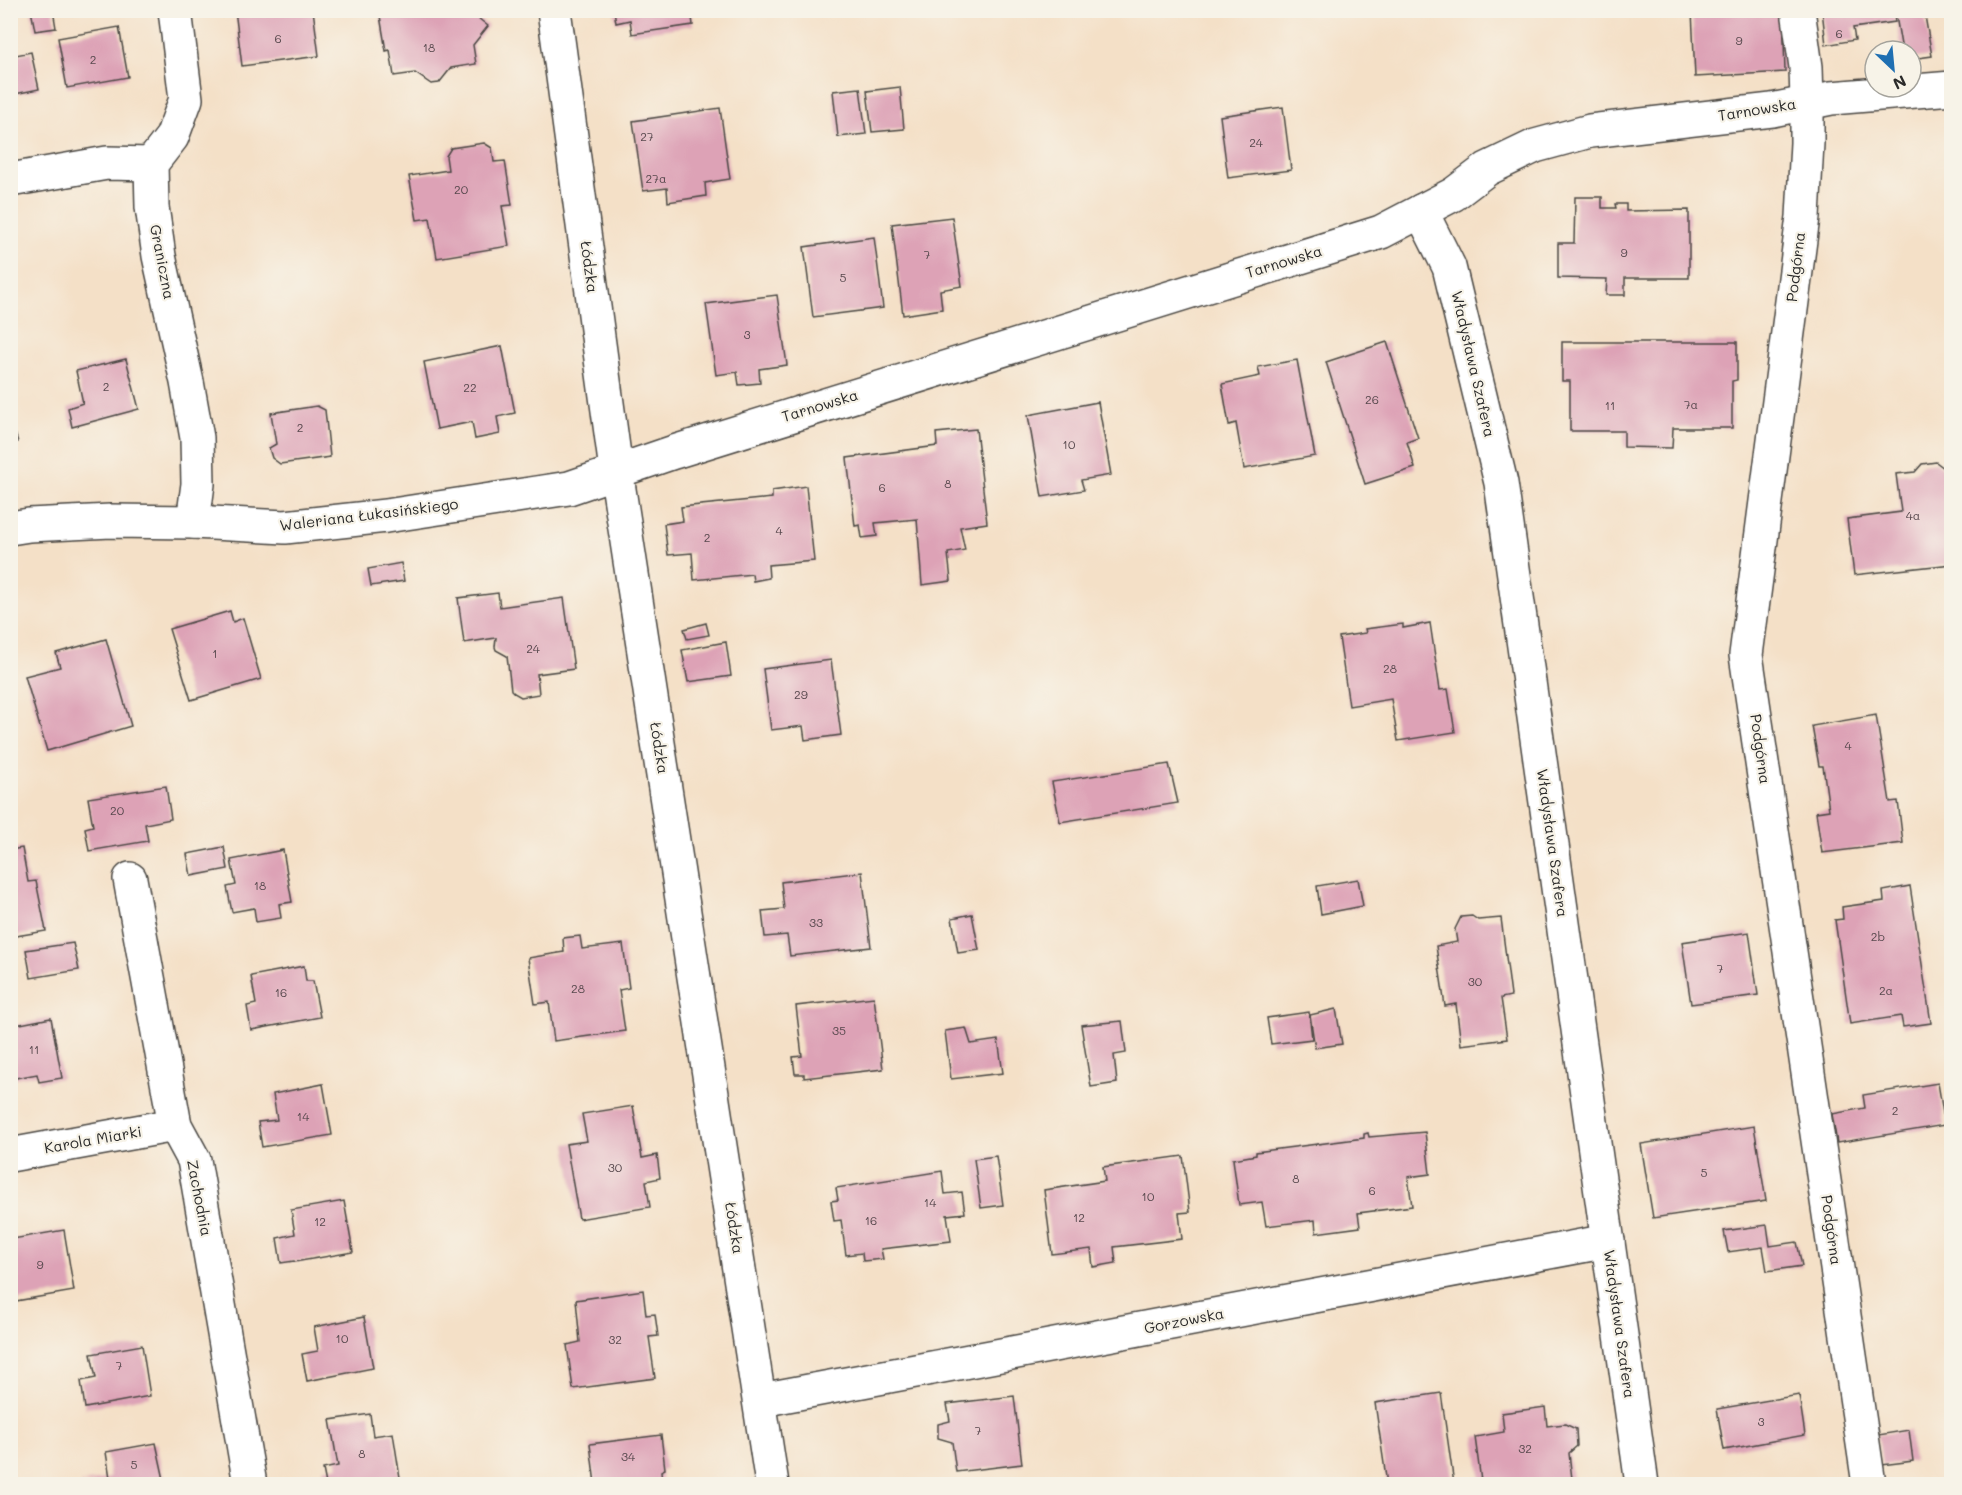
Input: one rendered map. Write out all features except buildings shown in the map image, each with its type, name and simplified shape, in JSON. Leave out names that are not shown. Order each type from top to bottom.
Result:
[{"type":"street","points":[[10,180],[107,164],[151,164],[172,137],[186,99],[175,10]]},
{"type":"street","name":"Łódzka","points":[[554,10],[616,470],[761,1400],[772,1485]]},
{"type":"street","name":"Podgórna","points":[[1798,10],[1806,67],[1808,143],[1803,217],[1746,655],[1869,1485]]},
{"type":"street","name":"Tarnowska","points":[[616,470],[1381,232],[1454,194],[1486,169],[1535,146],[1590,131],[1772,110],[1831,98],[1952,88]]},
{"type":"street","name":"Graniczna","points":[[151,164],[152,207],[159,255],[197,438],[198,484],[193,522]]},
{"type":"street","name":"Władysława Szafera","points":[[1421,212],[1449,267],[1501,483],[1642,1485]]},
{"type":"street","name":"Waleriana Łukasińskiego","points":[[10,528],[111,520],[285,527],[386,516],[569,488],[616,470]]},
{"type":"street","name":"Zachodnia","points":[[130,879],[175,1125],[194,1160],[250,1485]]},
{"type":"street","name":"Karola Miarki","points":[[10,1155],[175,1125]]},
{"type":"street","name":"Gorzowska","points":[[761,1400],[1608,1241]]}]
